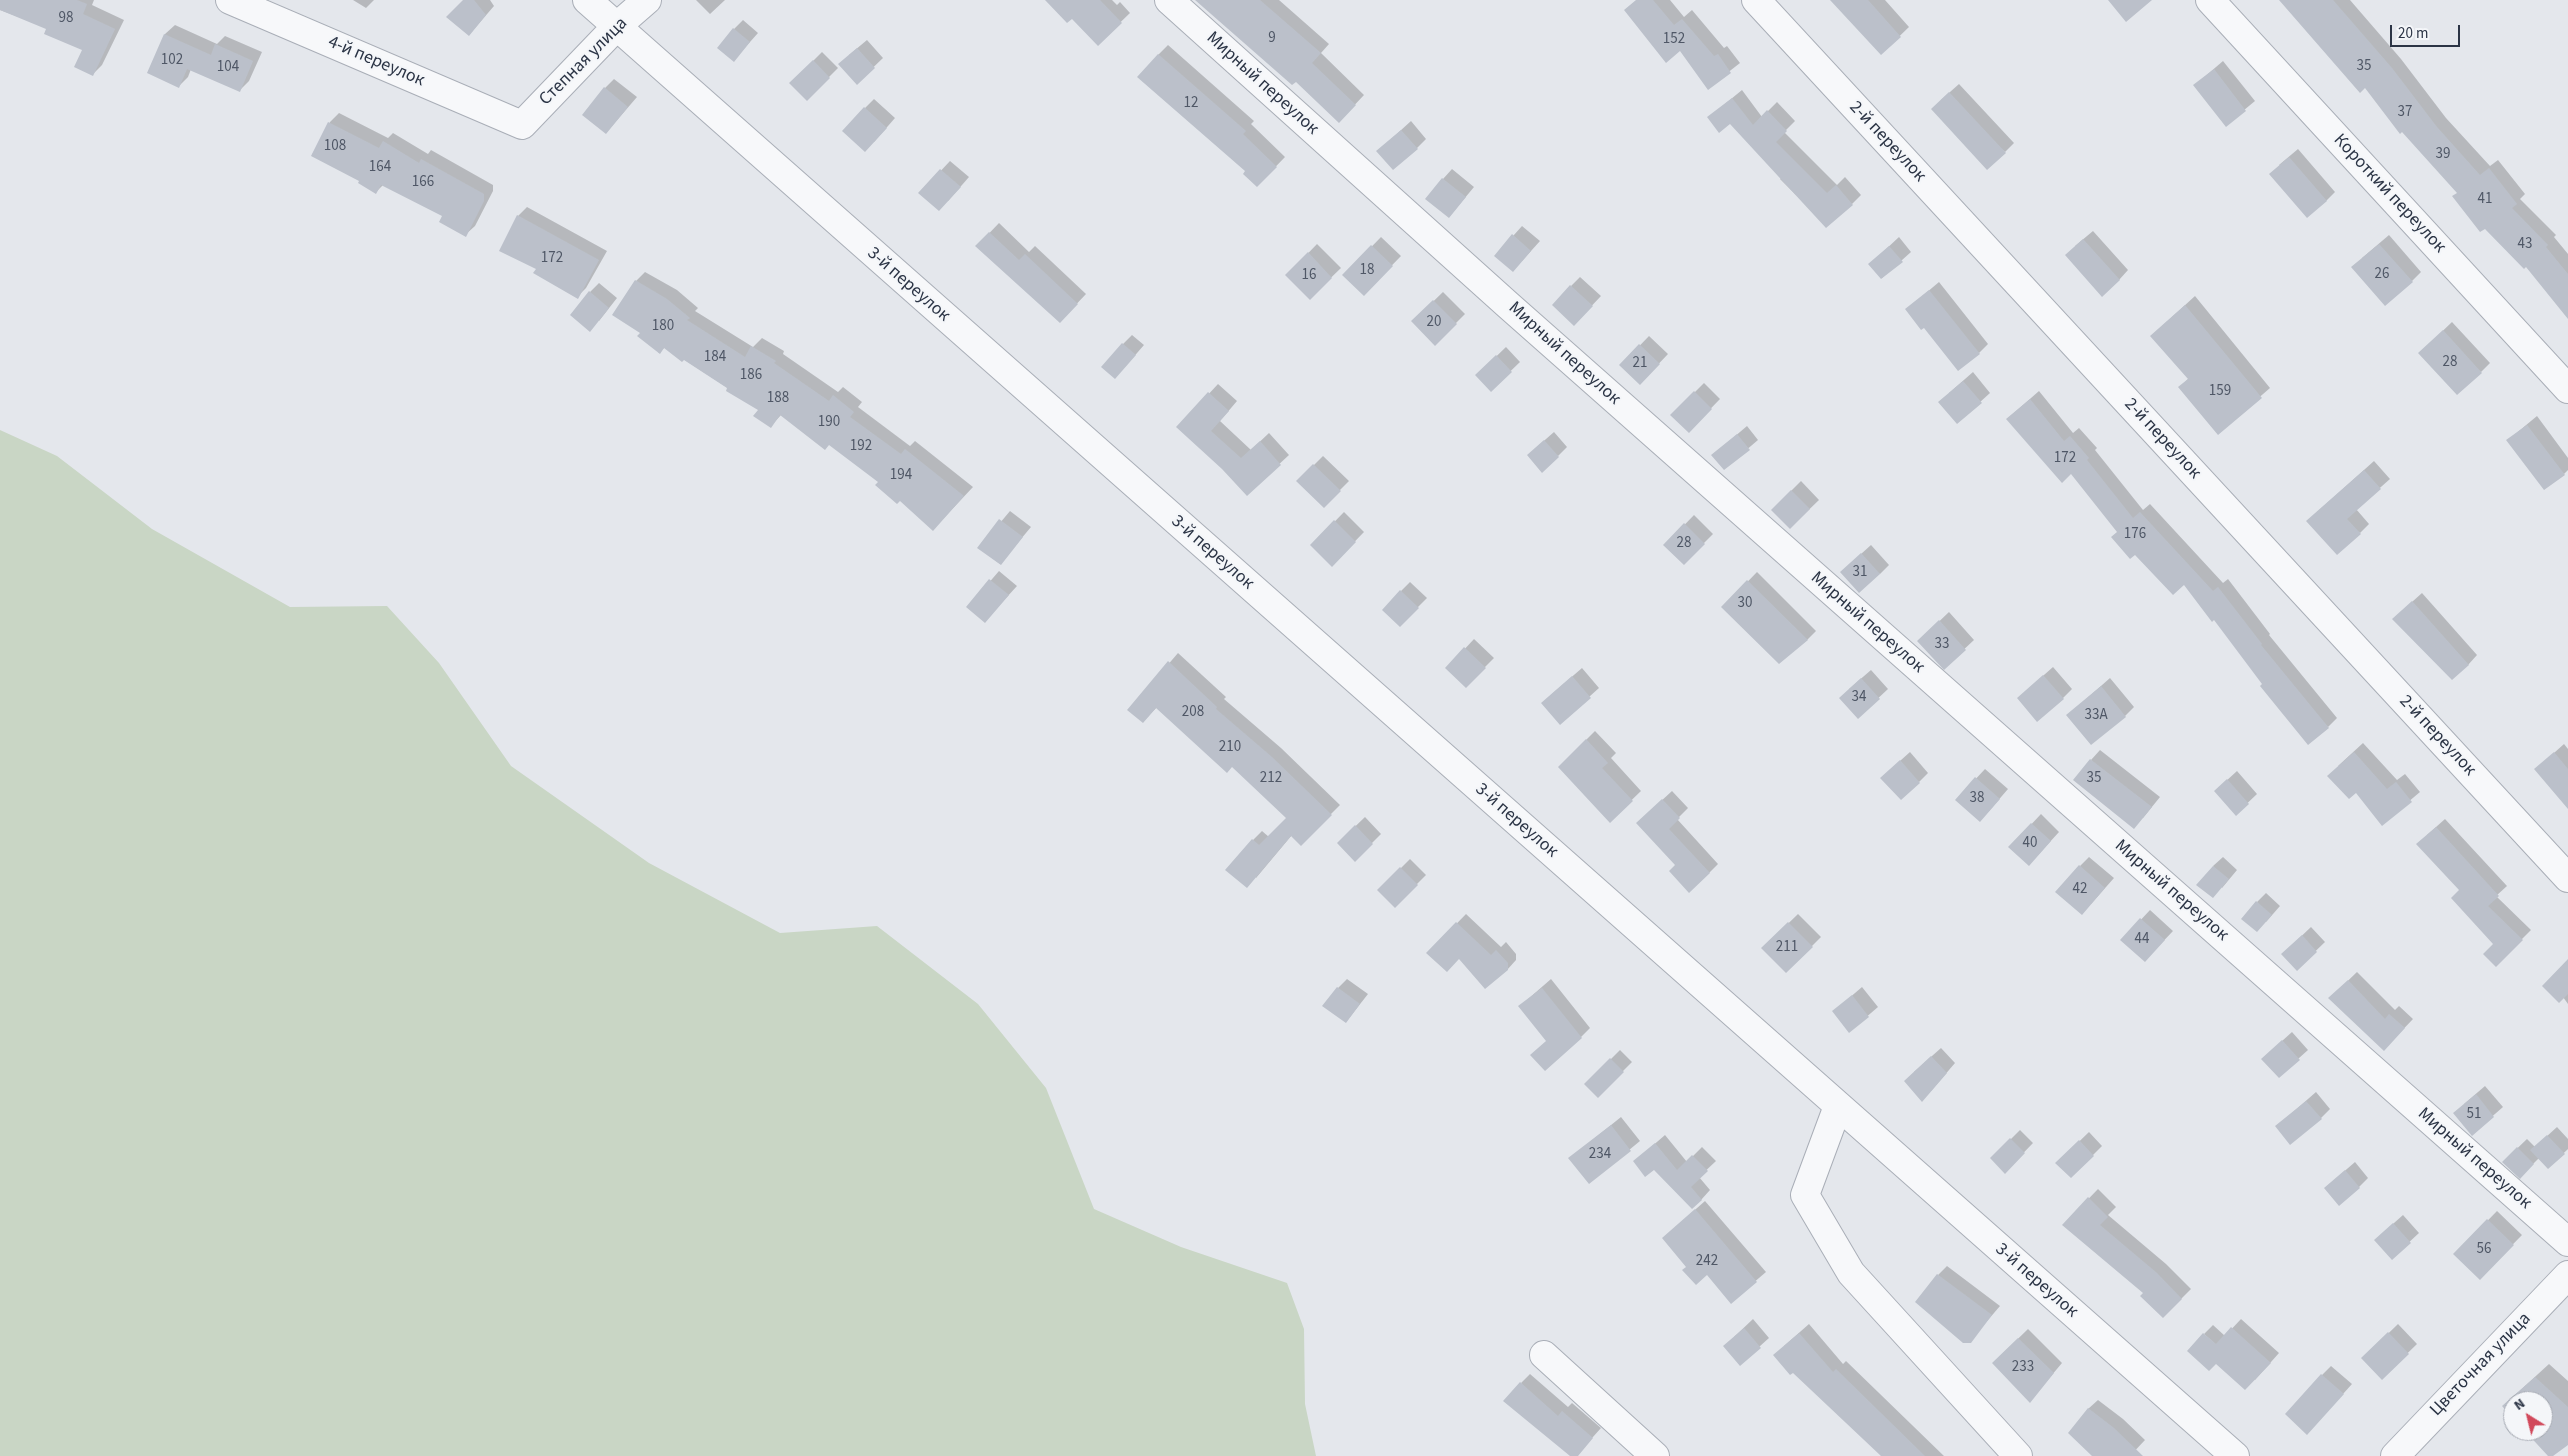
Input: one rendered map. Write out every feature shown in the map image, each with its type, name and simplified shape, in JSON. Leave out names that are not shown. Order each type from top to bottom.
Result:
[{"type":"street","name":"4-й переулок","points":[[230,0],[522,125]]},
{"type":"street","name":"3-й переулок","points":[[586,0],[2234,1456]]},
{"type":"street","name":"Степная улица","points":[[522,125],[616,27],[647,0]]},
{"type":"street","name":"Мирный переулок","points":[[1169,0],[1508,305],[2568,1242]]},
{"type":"street","name":"2-й переулок","points":[[1756,0],[2568,878]]},
{"type":"street","name":"Короткий переулок","points":[[2210,0],[2568,389]]},
{"type":"street","points":[[1838,1106],[1804,1195],[1851,1273],[2018,1456]]},
{"type":"street","name":"Цветочная улица","points":[[2395,1456],[2568,1274]]},
{"type":"street","points":[[1544,1355],[1655,1456]]},
{"type":"green space","points":[[0,430],[57,456],[152,529],[290,607],[387,606],[439,663],[511,766],[649,863],[780,933],[877,926],[978,1004],[1046,1088],[1094,1209],[1181,1247],[1287,1283],[1304,1329],[1305,1404],[1316,1456],[0,1456]]},
{"type":"building","points":[[0,0],[77,0],[87,4],[83,14],[115,29],[93,76],[74,67],[82,50],[44,34],[46,29],[0,10]]},
{"type":"building","points":[[463,0],[474,0],[486,15],[469,36],[446,17]]},
{"type":"building","points":[[1045,0],[1100,0],[1122,23],[1098,46],[1072,19],[1067,23]]},
{"type":"building","points":[[1195,0],[1260,0],[1321,53],[1312,63],[1356,105],[1339,123],[1296,82],[1292,85]]},
{"type":"building","points":[[1636,0],[1653,0],[1674,25],[1682,19],[1714,56],[1718,54],[1731,73],[1708,90],[1680,51],[1666,63],[1624,10]]},
{"type":"building","points":[[1830,0],[1868,0],[1901,37],[1881,55]]},
{"type":"building","points":[[2108,0],[2152,0],[2126,22]]},
{"type":"building","points":[[2279,0],[2333,0],[2392,68],[2437,127],[2480,175],[2489,168],[2517,204],[2512,208],[2548,245],[2546,247],[2568,274],[2568,319],[2526,267],[2524,269],[2485,229],[2480,232],[2452,196],[2457,193],[2402,132],[2400,134],[2365,88],[2360,93]]},
{"type":"building","points":[[733,28],[750,42],[734,62],[717,48]]},
{"type":"building","points":[[164,34],[211,55],[215,44],[253,61],[240,92],[187,69],[179,88],[147,73]]},
{"type":"building","points":[[857,48],[875,68],[857,85],[838,64]]},
{"type":"building","points":[[1158,54],[1246,131],[1243,134],[1277,167],[1257,187],[1243,174],[1245,171],[1137,77]]},
{"type":"building","points":[[813,60],[830,78],[807,101],[789,83]]},
{"type":"building","points":[[2214,69],[2246,111],[2226,127],[2193,85]]},
{"type":"building","points":[[604,87],[628,107],[606,134],[582,115]]},
{"type":"building","points":[[1949,92],[2006,153],[1987,170],[1931,109]]},
{"type":"building","points":[[1732,98],[1753,125],[1767,110],[1787,131],[1776,142],[1827,193],[1836,185],[1853,205],[1826,228],[1730,124],[1719,133],[1707,117]]},
{"type":"building","points":[[864,107],[887,128],[865,152],[842,131]]},
{"type":"building","points":[[328,122],[379,148],[383,141],[419,163],[421,159],[484,194],[484,201],[466,237],[439,222],[442,216],[381,185],[376,194],[358,183],[359,181],[311,156]]},
{"type":"building","points":[[1401,130],[1418,149],[1393,170],[1376,151]]},
{"type":"building","points":[[2289,157],[2327,201],[2307,218],[2269,174]]},
{"type":"building","points":[[940,169],[961,187],[939,211],[918,193]]},
{"type":"building","points":[[1442,178],[1466,197],[1449,218],[1425,199]]},
{"type":"building","points":[[517,215],[599,260],[578,299],[533,273],[536,269],[499,251]]},
{"type":"building","points":[[989,232],[1019,260],[1025,254],[1078,304],[1060,323],[975,246]]},
{"type":"building","points":[[1512,234],[1531,251],[1513,272],[1494,256]]},
{"type":"building","points":[[2083,239],[2120,280],[2102,297],[2065,255]]},
{"type":"building","points":[[2379,244],[2413,282],[2385,306],[2351,267]]},
{"type":"building","points":[[1371,245],[1393,266],[1364,296],[1342,275]]},
{"type":"building","points":[[1889,246],[1903,262],[1881,279],[1868,264]]},
{"type":"building","points":[[1308,252],[1332,278],[1310,300],[1285,275]]},
{"type":"building","points":[[635,280],[667,299],[690,318],[687,320],[745,357],[751,346],[776,361],[774,363],[829,401],[833,395],[854,412],[850,417],[901,454],[905,449],[964,496],[933,531],[900,501],[897,504],[875,485],[878,482],[829,445],[825,450],[780,415],[771,428],[753,416],[758,410],[726,391],[727,388],[684,360],[682,362],[664,348],[660,354],[637,336],[640,333],[612,315]]},
{"type":"building","points":[[1570,285],[1593,306],[1574,326],[1552,305]]},
{"type":"building","points":[[1929,290],[1980,354],[1958,371],[1924,328],[1921,330],[1905,309]]},
{"type":"building","points":[[589,291],[609,308],[590,332],[570,315]]},
{"type":"building","points":[[1433,300],[1457,324],[1435,346],[1411,321]]},
{"type":"building","points":[[2185,305],[2262,398],[2218,435],[2178,387],[2188,379],[2150,336]]},
{"type":"building","points":[[2443,330],[2482,373],[2457,395],[2418,353]]},
{"type":"building","points":[[1122,343],[1136,355],[1115,379],[1101,367]]},
{"type":"building","points":[[1639,344],[1660,364],[1640,385],[1619,365]]},
{"type":"building","points":[[1496,355],[1512,372],[1491,392],[1475,375]]},
{"type":"building","points":[[1963,381],[1982,403],[1957,424],[1938,402]]},
{"type":"building","points":[[1694,391],[1712,409],[1689,433],[1670,415]]},
{"type":"building","points":[[1208,392],[1229,411],[1211,431],[1241,458],[1260,441],[1281,465],[1247,496],[1222,469],[1176,427]]},
{"type":"building","points":[[2030,399],[2064,441],[2070,436],[2089,458],[2087,460],[2133,518],[2140,512],[2213,591],[2218,587],[2261,645],[2329,728],[2308,745],[2260,686],[2262,684],[2214,620],[2212,622],[2184,585],[2173,595],[2135,555],[2130,559],[2111,537],[2117,532],[2071,474],[2062,483],[2006,419]]},
{"type":"building","points":[[2527,425],[2565,475],[2544,490],[2506,440]]},
{"type":"building","points":[[1737,434],[1750,450],[1724,470],[1711,455]]},
{"type":"building","points":[[1544,440],[1559,457],[1542,473],[1527,455]]},
{"type":"building","points":[[1313,464],[1341,491],[1324,508],[1296,481]]},
{"type":"building","points":[[2364,470],[2381,489],[2347,519],[2361,534],[2337,555],[2306,521]]},
{"type":"building","points":[[1791,490],[1810,509],[1790,529],[1771,510]]},
{"type":"building","points":[[999,519],[1023,537],[1001,565],[977,548]]},
{"type":"building","points":[[1334,520],[1356,542],[1332,567],[1310,545]]},
{"type":"building","points":[[1684,523],[1705,544],[1684,565],[1663,545]]},
{"type":"building","points":[[1861,553],[1880,574],[1859,593],[1840,572]]},
{"type":"building","points":[[989,579],[1009,595],[985,623],[966,607]]},
{"type":"building","points":[[1747,580],[1808,640],[1779,664],[1721,607]]},
{"type":"building","points":[[1400,590],[1419,608],[1400,627],[1382,610]]},
{"type":"building","points":[[2412,601],[2469,665],[2452,680],[2392,619]]},
{"type":"building","points":[[1939,620],[1966,650],[1944,670],[1917,641]]},
{"type":"building","points":[[1464,647],[1486,668],[1466,688],[1445,668]]},
{"type":"building","points":[[1168,661],[1217,707],[1216,709],[1272,757],[1332,815],[1301,846],[1291,836],[1247,888],[1225,870],[1252,839],[1259,845],[1286,818],[1232,767],[1227,773],[1156,708],[1143,723],[1127,710]]},
{"type":"building","points":[[2043,675],[2064,699],[2037,722],[2017,698]]},
{"type":"building","points":[[1572,676],[1591,698],[1560,725],[1541,703]]},
{"type":"building","points":[[1861,678],[1880,699],[1858,719],[1839,698]]},
{"type":"building","points":[[2101,686],[2126,717],[2091,745],[2066,715]]},
{"type":"building","points":[[1586,739],[1608,763],[1602,768],[1633,801],[1610,823],[1558,767]]},
{"type":"building","points":[[2354,752],[2387,789],[2396,782],[2412,802],[2382,826],[2356,793],[2349,799],[2327,776]]},
{"type":"building","points":[[2554,752],[2568,769],[2568,809],[2534,769]]},
{"type":"building","points":[[2090,759],[2152,807],[2134,829],[2073,780]]},
{"type":"building","points":[[1900,760],[1920,783],[1901,800],[1880,778]]},
{"type":"building","points":[[1975,777],[2000,799],[1980,822],[1955,800]]},
{"type":"building","points":[[2227,779],[2249,804],[2236,816],[2214,791]]},
{"type":"building","points":[[1662,799],[1680,818],[1669,829],[1710,873],[1689,893],[1669,871],[1675,865],[1636,823]]},
{"type":"building","points":[[2031,823],[2051,841],[2029,866],[2008,847]]},
{"type":"building","points":[[1355,825],[1373,844],[1355,862],[1337,843]]},
{"type":"building","points":[[2436,827],[2499,896],[2488,906],[2523,940],[2496,967],[2483,954],[2493,944],[2451,898],[2459,890],[2416,844]]},
{"type":"building","points":[[2079,865],[2105,888],[2082,915],[2055,892]]},
{"type":"building","points":[[2213,866],[2229,879],[2213,898],[2196,885]]},
{"type":"building","points":[[1400,867],[1418,885],[1395,908],[1377,890]]},
{"type":"building","points":[[2256,901],[2272,915],[2257,932],[2241,919]]},
{"type":"building","points":[[2140,918],[2165,940],[2145,962],[2120,940]]},
{"type":"building","points":[[1456,922],[1491,955],[1496,950],[1508,963],[1508,970],[1485,989],[1459,959],[1447,972],[1426,953]]},
{"type":"building","points":[[1788,922],[1813,947],[1786,973],[1761,948]]},
{"type":"building","points":[[2302,935],[2317,952],[2297,971],[2281,954]]},
{"type":"building","points":[[2568,959],[2568,994],[2559,1003],[2542,986]]},
{"type":"building","points":[[2348,980],[2385,1019],[2389,1014],[2405,1028],[2384,1051],[2328,998]]},
{"type":"building","points":[[1337,987],[1360,1004],[1346,1023],[1322,1006]]},
{"type":"building","points":[[1542,988],[1582,1038],[1545,1071],[1530,1055],[1546,1041],[1518,1006]]},
{"type":"building","points":[[1852,995],[1869,1017],[1849,1033],[1832,1011]]},
{"type":"building","points":[[2282,1040],[2300,1060],[2279,1078],[2261,1059]]},
{"type":"building","points":[[1931,1056],[1947,1073],[1922,1102],[1904,1081]]},
{"type":"building","points":[[1610,1058],[1624,1072],[1598,1098],[1584,1084]]},
{"type":"building","points":[[2476,1094],[2494,1117],[2472,1136],[2453,1113]]},
{"type":"building","points":[[2306,1101],[2322,1119],[2290,1145],[2275,1126]]},
{"type":"building","points":[[1611,1125],[1631,1151],[1589,1184],[1568,1158]]},
{"type":"building","points":[[2547,1135],[2565,1154],[2548,1169],[2530,1150]]},
{"type":"building","points":[[2010,1138],[2025,1153],[2005,1174],[1990,1158]]},
{"type":"building","points":[[2079,1140],[2094,1156],[2071,1178],[2055,1163]]},
{"type":"building","points":[[1655,1143],[1677,1170],[1692,1155],[1708,1171],[1691,1187],[1702,1200],[1692,1209],[1654,1170],[1645,1177],[1633,1161]]},
{"type":"building","points":[[2517,1147],[2534,1164],[2520,1179],[2502,1162]]},
{"type":"building","points":[[2345,1170],[2360,1188],[2339,1206],[2324,1188]]},
{"type":"building","points":[[2088,1197],[2108,1217],[2100,1225],[2157,1273],[2182,1299],[2163,1318],[2140,1296],[2143,1293],[2062,1225]]},
{"type":"building","points":[[1695,1209],[1757,1282],[1731,1304],[1707,1275],[1696,1285],[1682,1270],[1686,1267],[1662,1238]]},
{"type":"building","points":[[2487,1219],[2514,1245],[2480,1280],[2453,1254]]},
{"type":"building","points":[[2393,1223],[2411,1243],[2392,1260],[2374,1240]]},
{"type":"building","points":[[1937,1274],[1992,1315],[1971,1343],[1963,1343],[1915,1302]]},
{"type":"building","points":[[2231,1327],[2271,1363],[2245,1390],[2216,1364],[2209,1371],[2187,1351],[2203,1333],[2216,1344]]},
{"type":"building","points":[[1744,1328],[1761,1348],[1740,1366],[1723,1346]]},
{"type":"building","points":[[2388,1332],[2409,1354],[2382,1380],[2361,1358]]},
{"type":"building","points":[[1799,1333],[1833,1372],[1836,1369],[1925,1456],[1881,1456],[1793,1373],[1790,1375],[1773,1355]]},
{"type":"building","points":[[2018,1338],[2054,1373],[2030,1403],[1992,1363]]},
{"type":"building","points":[[2321,1374],[2344,1394],[2307,1435],[2285,1414]]},
{"type":"building","points":[[2535,1377],[2550,1391],[2519,1391]]},
{"type":"building","points":[[1520,1382],[1558,1416],[1562,1411],[1593,1438],[1578,1456],[1570,1456],[1503,1401]]},
{"type":"building","points":[[2553,1393],[2568,1407],[2568,1445],[2553,1456],[2548,1456],[2534,1441],[2553,1441]]},
{"type":"building","points":[[2088,1408],[2114,1428],[2143,1456],[2092,1456],[2068,1433]]}]
